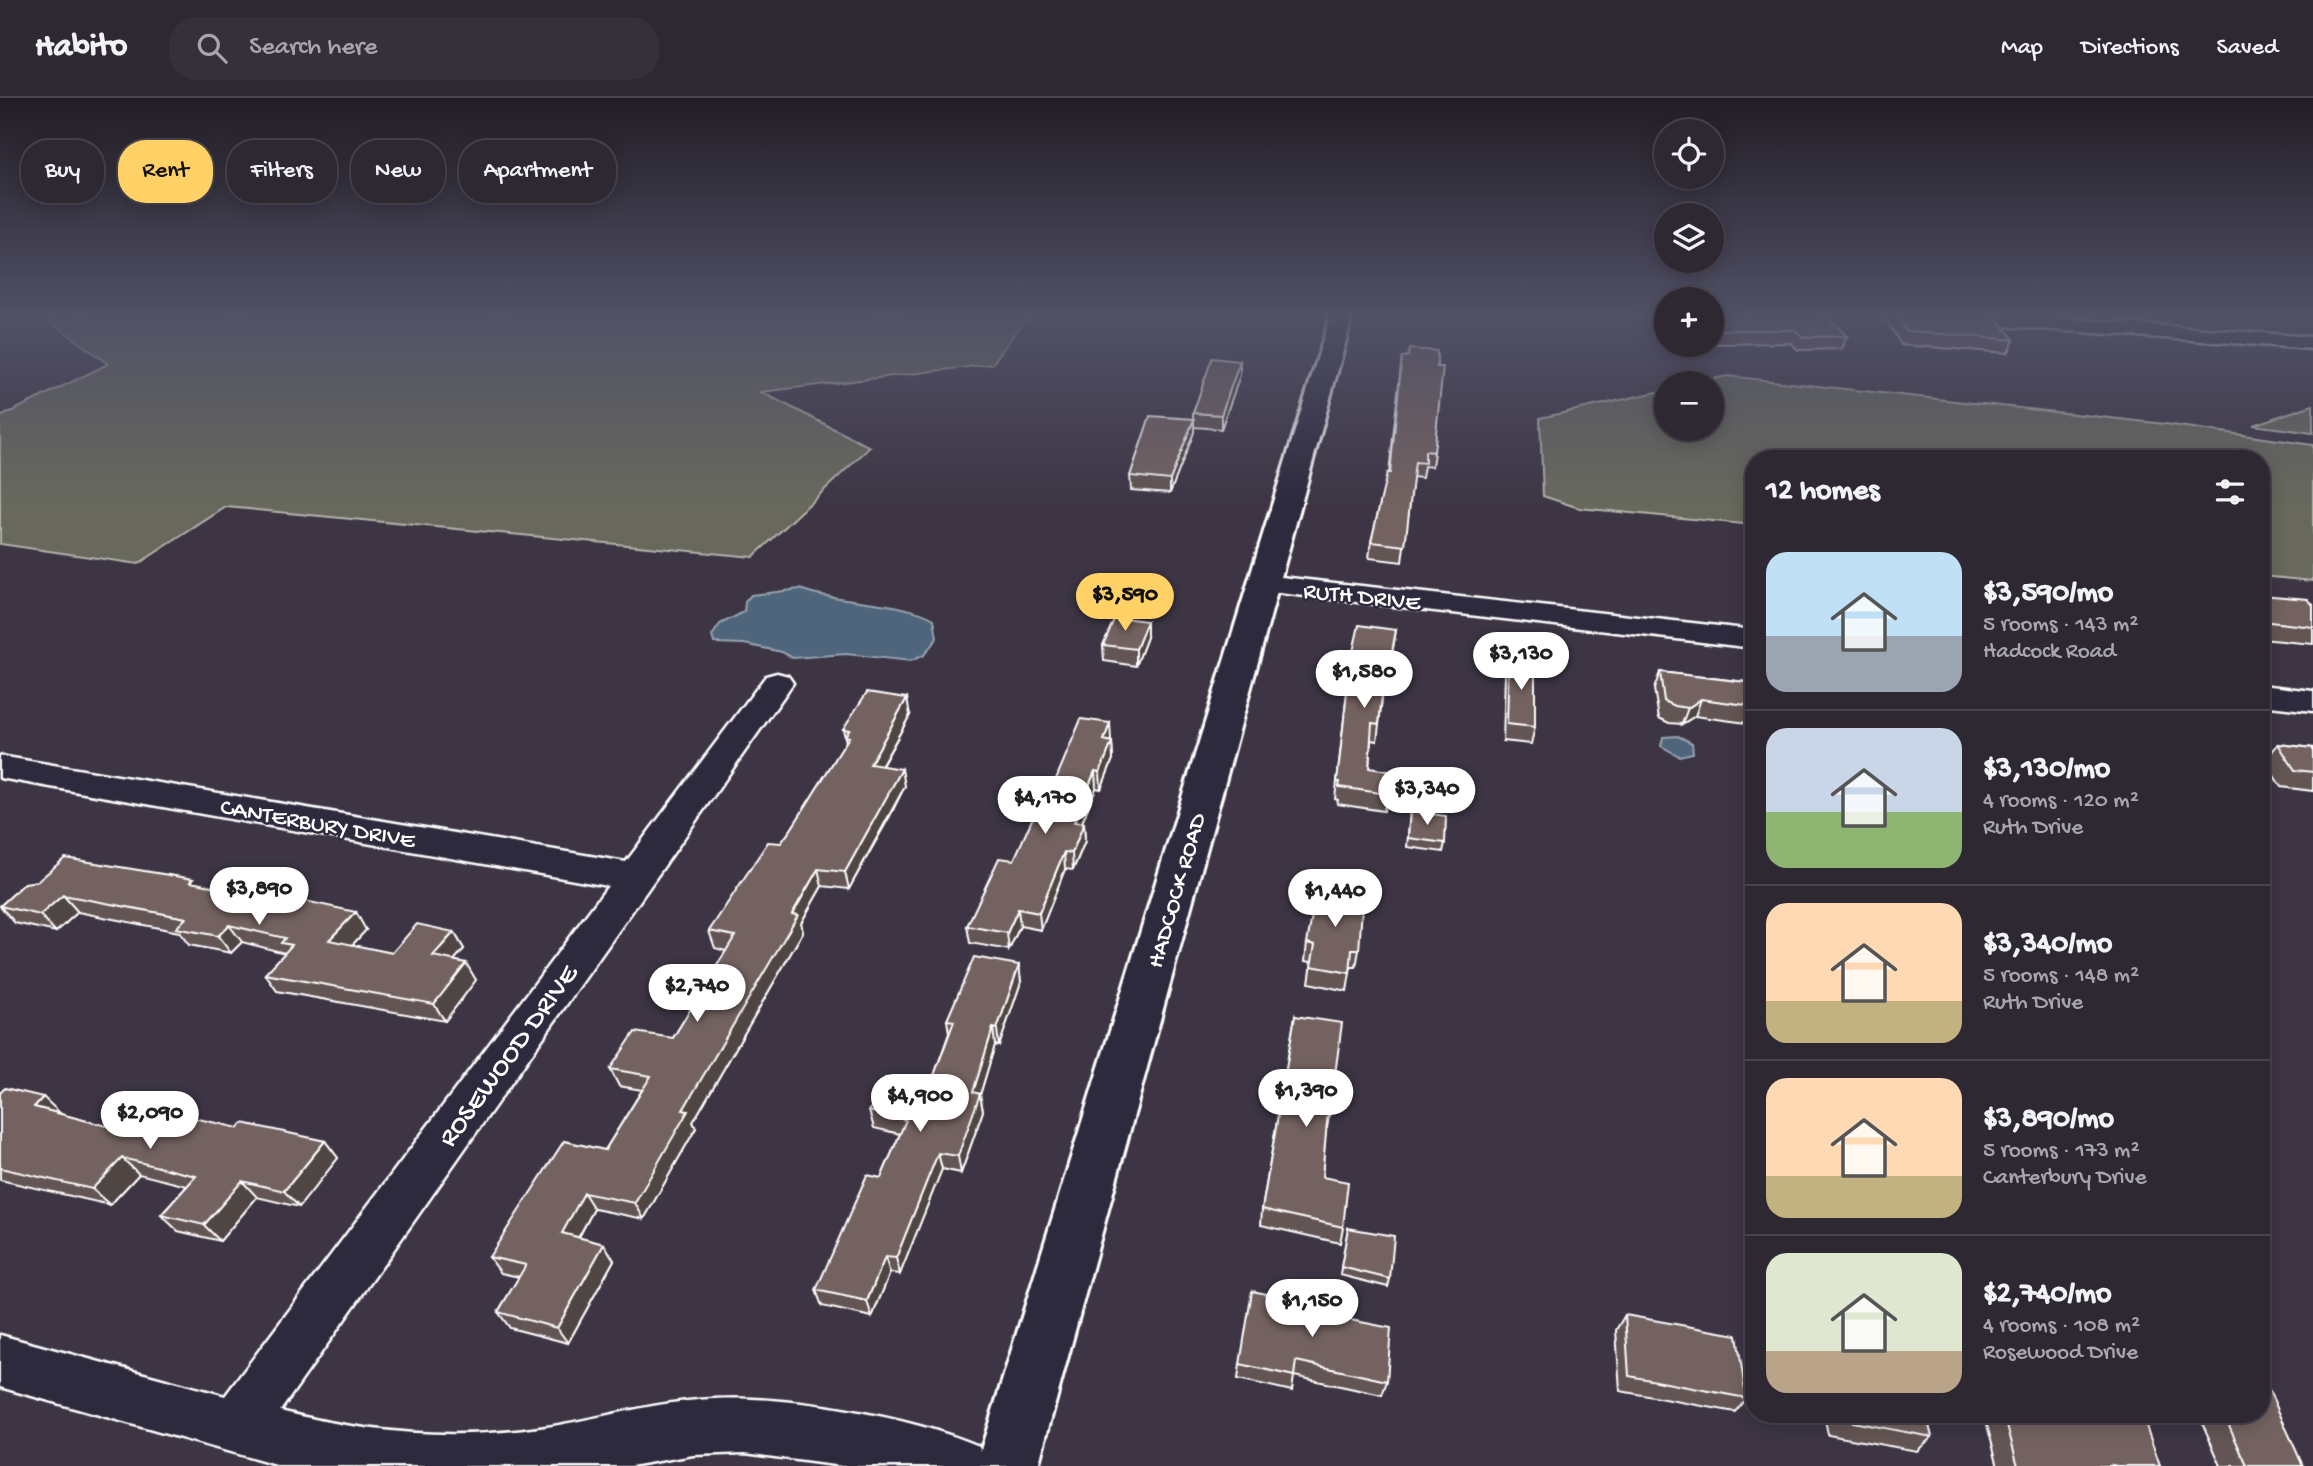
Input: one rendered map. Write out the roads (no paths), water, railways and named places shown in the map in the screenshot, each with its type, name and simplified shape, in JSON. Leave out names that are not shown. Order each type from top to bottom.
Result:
[{"type":"street","name":"HADCOCK ROAD","points":[[1007,1466],[1324,378]]},
{"type":"street","name":"RUTH DRIVE","points":[[1264,584],[1745,638]]},
{"type":"street","name":"ROSEWOOD DRIVE","points":[[236,1426],[777,682]]},
{"type":"street","points":[[2270,696],[2313,701]]},
{"type":"street","name":"CANTERBURY DRIVE","points":[[0,767],[636,877]]},
{"type":"street","points":[[0,1361],[361,1458],[450,1463],[544,1455],[690,1427],[772,1426],[819,1433],[959,1466]]},
{"type":"water","points":[[800,589],[921,613],[934,619],[937,638],[924,655],[911,661],[846,654],[793,658],[782,652],[744,644],[714,643],[712,636],[720,624],[744,612],[745,602],[751,595]]},
{"type":"water","points":[[1678,736],[1692,743],[1693,753],[1679,756],[1661,746],[1663,737]]}]
